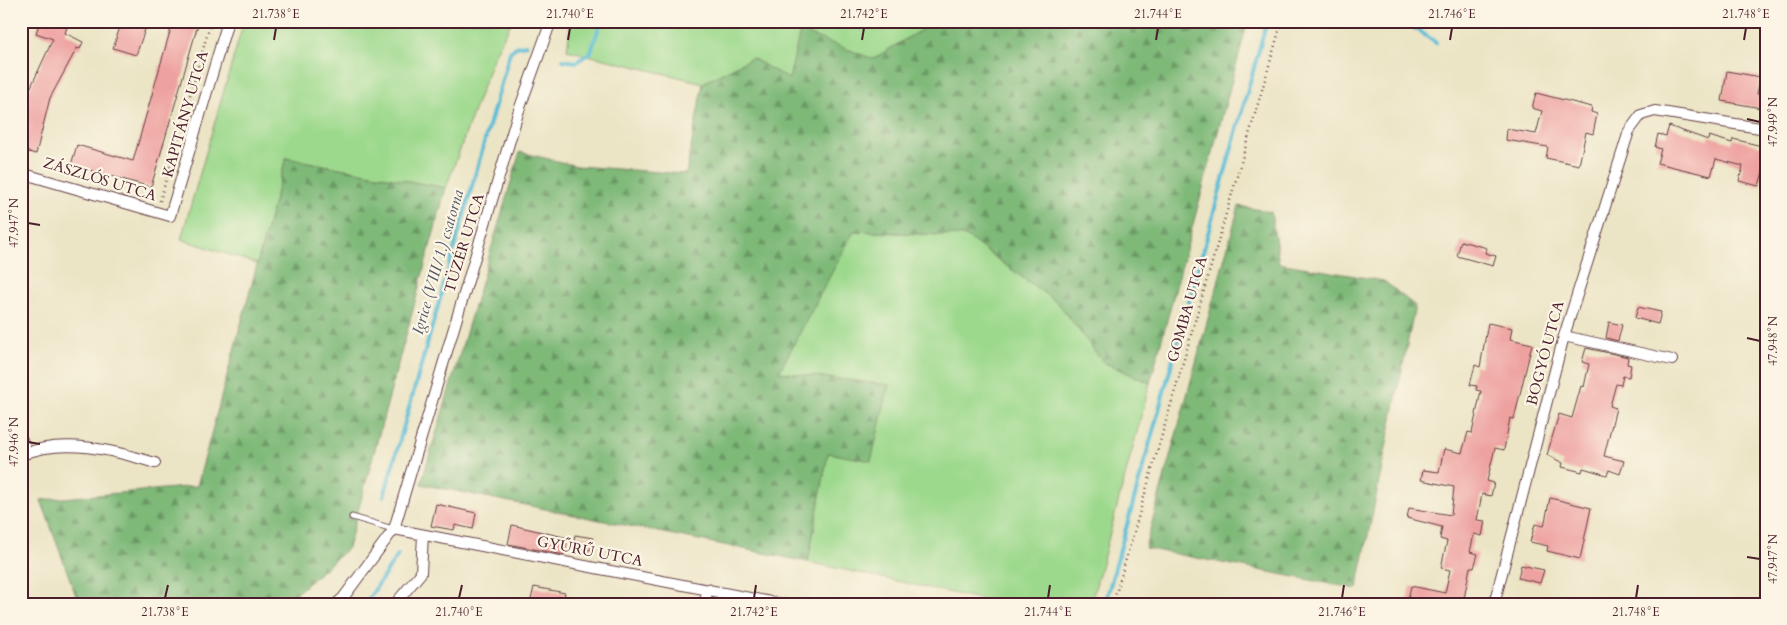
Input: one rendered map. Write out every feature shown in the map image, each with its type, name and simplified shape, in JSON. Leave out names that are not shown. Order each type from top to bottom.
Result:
[{"type":"street","name":"KAPITÁNY UTCA","points":[[170,216],[228,21]]},
{"type":"street","name":"TÜZÉR UTCA","points":[[336,604],[343,598],[394,529],[518,113],[552,21]]},
{"type":"street","name":"BOGYÓ UTCA","points":[[1494,604],[1564,336],[1626,138],[1641,115],[1664,111],[1766,130]]},
{"type":"street","name":"ZÁSZLÓS UTCA","points":[[21,173],[170,216]]},
{"type":"street","points":[[1564,336],[1672,360]]},
{"type":"street","points":[[21,438],[24,454],[68,446],[120,452],[155,463]]},
{"type":"street","name":"GYŰRŰ UTCA","points":[[394,529],[708,588],[781,604]]},
{"type":"street","points":[[395,604],[421,573],[423,535]]},
{"type":"street","points":[[704,604],[708,588]]},
{"type":"lane","points":[[352,517],[394,529]]},
{"type":"path","points":[[156,212],[211,21]]},
{"type":"path","name":"GOMBA UTCA","points":[[1113,604],[1282,21]]},
{"type":"green space","points":[[244,21],[512,21],[493,58],[446,188],[286,158],[257,264],[181,239]]},
{"type":"green space","points":[[571,21],[936,21],[873,59],[800,32],[789,80],[752,58],[703,83],[567,50]]},
{"type":"green space","points":[[936,21],[1248,21],[1150,383],[1103,362],[1059,304],[966,236],[854,231],[779,372],[889,385],[871,461],[828,453],[808,562],[421,484],[520,152],[577,166],[686,174],[703,83],[752,58],[789,79],[800,31],[873,59]]},
{"type":"green space","points":[[286,158],[446,188],[348,548],[284,604],[79,604],[41,500],[197,486]]},
{"type":"green space","points":[[1239,206],[1271,212],[1279,263],[1384,281],[1415,306],[1357,589],[1145,548]]},
{"type":"green space","points":[[853,231],[966,236],[1059,304],[1103,362],[1150,383],[1091,604],[1003,604],[808,562],[828,453],[889,385],[779,372]]},
{"type":"building","points":[[40,21],[69,21],[65,33],[83,42],[80,49],[77,48],[50,98],[36,154],[21,150],[21,121],[28,93],[53,39],[36,33]]},
{"type":"building","points":[[122,21],[148,21],[136,55],[113,48]]},
{"type":"building","points":[[173,21],[199,21],[151,187],[71,165],[77,145],[133,161]]},
{"type":"building","points":[[1727,71],[1760,77],[1757,94],[1763,95],[1761,108],[1722,101]]},
{"type":"building","points":[[1536,93],[1592,107],[1591,112],[1597,114],[1593,134],[1586,132],[1579,165],[1546,158],[1548,147],[1506,140],[1507,129],[1536,134],[1542,111],[1532,108]]},
{"type":"building","points":[[1669,126],[1708,140],[1709,136],[1732,143],[1733,139],[1766,147],[1766,161],[1759,186],[1739,181],[1743,166],[1716,159],[1711,176],[1657,163],[1661,149],[1655,147],[1658,134],[1666,136]]},
{"type":"building","points":[[1461,241],[1487,248],[1485,253],[1496,256],[1493,266],[1457,256]]},
{"type":"building","points":[[1638,307],[1661,312],[1658,324],[1635,318]]},
{"type":"building","points":[[1609,322],[1622,325],[1618,341],[1606,338]]},
{"type":"building","points":[[1488,323],[1512,328],[1510,339],[1532,344],[1514,419],[1510,418],[1504,450],[1495,448],[1487,481],[1494,483],[1491,496],[1482,494],[1477,520],[1485,521],[1482,536],[1474,534],[1470,552],[1478,554],[1474,568],[1470,567],[1463,604],[1407,604],[1411,586],[1445,593],[1450,570],[1441,568],[1447,541],[1440,539],[1442,527],[1407,518],[1409,508],[1451,515],[1454,487],[1421,480],[1423,470],[1439,472],[1444,449],[1462,453],[1468,432],[1472,433],[1481,391],[1476,390],[1477,386],[1470,385],[1475,365],[1480,367]]},
{"type":"building","points":[[1586,348],[1628,357],[1627,364],[1631,365],[1629,377],[1623,376],[1621,385],[1616,384],[1610,406],[1616,408],[1604,456],[1624,461],[1620,474],[1609,470],[1607,475],[1583,468],[1582,472],[1562,467],[1563,463],[1547,455],[1559,414],[1572,418],[1581,386],[1584,387],[1589,364],[1582,362]]},
{"type":"building","points":[[1550,498],[1591,508],[1580,559],[1547,551],[1548,546],[1530,542],[1535,524],[1544,526]]},
{"type":"building","points":[[436,504],[476,513],[473,529],[455,525],[454,530],[431,526]]},
{"type":"building","points":[[512,525],[568,538],[564,555],[508,544]]},
{"type":"building","points":[[575,535],[593,538],[591,550],[573,547]]},
{"type":"building","points":[[1521,565],[1544,570],[1540,583],[1518,578]]},
{"type":"building","points":[[534,587],[565,593],[563,604],[530,604]]},
{"type":"waterway","name":"Igrice (VIII/1.) csatorna","points":[[563,60],[576,62],[591,52],[601,21]]},
{"type":"waterway","points":[[1105,604],[1267,21]]},
{"type":"waterway","points":[[1405,21],[1436,43]]},
{"type":"waterway","name":"Igrice (VIII/1.) csatorna","points":[[384,496],[510,52],[516,47],[526,45]]},
{"type":"waterway","name":"Igrice (VIII/1.) csatorna","points":[[365,604],[398,555]]}]
